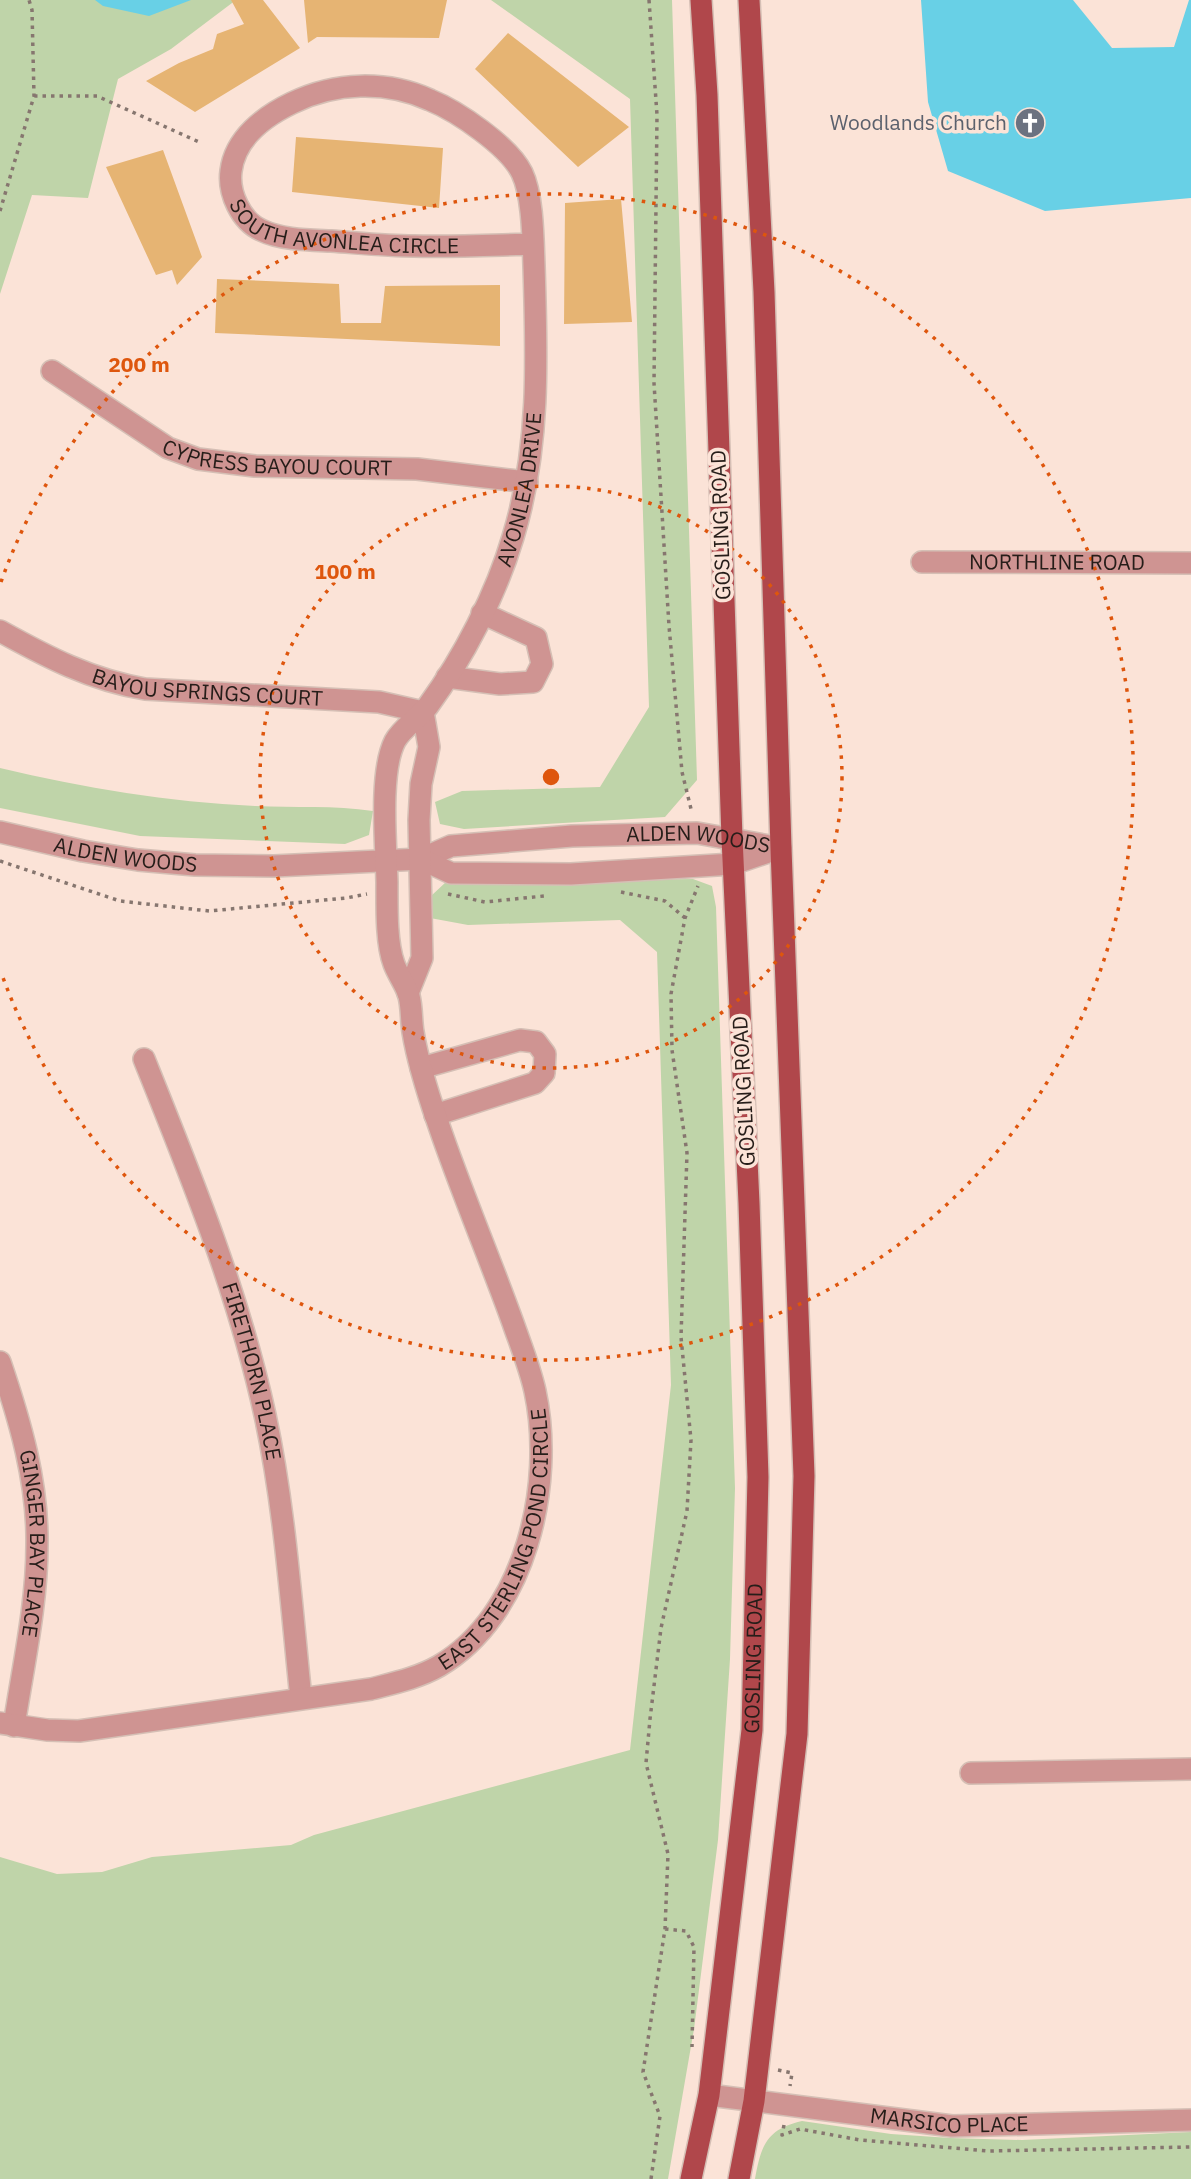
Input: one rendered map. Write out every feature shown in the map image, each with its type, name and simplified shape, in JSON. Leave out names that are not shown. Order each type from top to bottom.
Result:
[{"type":"main road","name":"GOSLING ROAD","points":[[691,2179],[709,2095],[752,1730],[758,1477],[701,0]]},
{"type":"main road","points":[[739,2179],[754,2101],[797,1734],[803,1463],[764,305],[749,0]]},
{"type":"street","name":"AVONLEA DRIVE","points":[[250,132],[275,112],[322,91],[367,85],[421,96],[451,109],[478,128],[509,156],[523,173],[531,211],[536,388],[527,482],[509,550],[482,613],[447,677],[424,712],[396,739],[386,775],[387,861]]},
{"type":"street","name":"SOUTH AVONLEA CIRCLE","points":[[250,132],[237,150],[231,171],[232,192],[247,221],[265,233],[313,240],[417,247],[533,244]]},
{"type":"street","name":"CYPRESS BAYOU COURT","points":[[52,371],[168,448],[198,459],[255,467],[417,469],[527,482]]},
{"type":"street","name":"NORTHLINE ROAD","points":[[922,562],[1191,563]]},
{"type":"street","points":[[447,677],[500,684],[533,682],[542,664],[536,638],[482,613]]},
{"type":"street","name":"BAYOU SPRINGS COURT","points":[[0,631],[59,663],[118,684],[145,689],[379,702],[424,712]]},
{"type":"street","points":[[421,859],[421,784],[429,747],[424,712]]},
{"type":"street","name":"ALDEN WOODS","points":[[0,832],[83,851],[138,860],[195,865],[274,866],[421,859],[451,846],[572,836],[697,833],[781,848]]},
{"type":"street","name":"ALDEN WOODS","points":[[421,859],[451,873],[571,874],[733,864],[781,848]]},
{"type":"street","name":"EAST STERLING POND CIRCLE","points":[[408,993],[422,958],[421,859]]},
{"type":"street","name":"EAST STERLING POND CIRCLE","points":[[7,1724],[47,1730],[79,1731],[372,1689],[423,1673],[442,1664],[470,1643],[500,1604],[515,1578],[533,1523],[541,1453],[540,1422],[532,1377],[435,1115],[421,1068],[408,993],[391,959],[387,861]]},
{"type":"street","points":[[421,1068],[520,1040],[536,1042],[544,1054],[544,1073],[535,1083],[435,1115]]},
{"type":"street","name":"FIRETHORN PLACE","points":[[144,1059],[202,1203],[237,1305],[265,1413],[279,1492],[301,1698]]},
{"type":"street","name":"GINGER BAY PLACE","points":[[0,1362],[22,1429],[30,1469],[37,1543],[35,1586],[7,1724]]},
{"type":"street","points":[[971,1773],[1191,1769]]},
{"type":"street","name":"MARSICO PLACE","points":[[709,2095],[952,2126],[1191,2120]]},
{"type":"path","points":[[0,211],[33,96],[32,10],[29,0]]},
{"type":"path","points":[[649,0],[657,115],[654,383],[669,626],[682,772],[697,833]]},
{"type":"path","points":[[33,96],[97,96],[198,142]]},
{"type":"path","points":[[0,861],[120,901],[209,911],[346,898],[387,890]]},
{"type":"path","points":[[651,2179],[660,2116],[643,2072],[665,1928],[668,1854],[646,1763],[662,1628],[687,1511],[691,1440],[681,1337],[687,1153],[672,1050],[671,994],[685,918],[698,886],[698,867]]},
{"type":"path","points":[[422,889],[485,902],[550,895]]},
{"type":"path","points":[[615,891],[665,901],[685,918]]},
{"type":"green space","points":[[0,0],[236,0],[171,49],[118,79],[88,198],[32,195],[0,294]]},
{"type":"green space","points":[[491,0],[672,0],[697,780],[665,817],[464,829],[440,824],[435,802],[462,791],[600,787],[649,707],[630,99]]},
{"type":"green space","points":[[0,768],[95,788],[190,801],[373,811],[369,835],[345,844],[140,836],[0,808]]},
{"type":"green space","points":[[693,879],[712,886],[716,907],[735,1488],[730,1659],[718,1840],[694,2029],[668,2179],[0,2179],[0,1857],[57,1874],[102,1872],[152,1857],[291,1845],[314,1835],[630,1750],[671,1385],[657,952],[620,920],[468,925],[430,918],[431,896],[446,882]]},
{"type":"green space","points":[[802,2121],[891,2134],[950,2138],[1022,2140],[1191,2132],[1191,2179],[755,2179],[763,2148],[768,2140],[781,2129]]},
{"type":"water","points":[[95,0],[191,0],[149,16],[103,6]]},
{"type":"water","points":[[921,0],[1073,0],[1112,48],[1174,47],[1191,0],[1191,198],[1045,211],[948,171],[928,102]]},
{"type":"building","points":[[231,0],[263,0],[300,48],[195,112],[146,81],[213,49],[217,34],[244,24]]},
{"type":"building","points":[[304,0],[447,0],[439,38],[317,37],[308,43]]},
{"type":"building","points":[[508,33],[629,127],[578,167],[475,69]]},
{"type":"building","points":[[296,137],[443,148],[439,208],[292,192]]},
{"type":"building","points":[[163,150],[202,257],[177,285],[172,270],[156,275],[106,167]]},
{"type":"building","points":[[621,199],[632,322],[564,324],[565,203]]},
{"type":"building","points":[[217,279],[339,284],[341,323],[381,323],[385,286],[500,285],[500,346],[215,333]]},
{"type":"place","name":"Woodlands Church","points":[[1030,123]]}]
